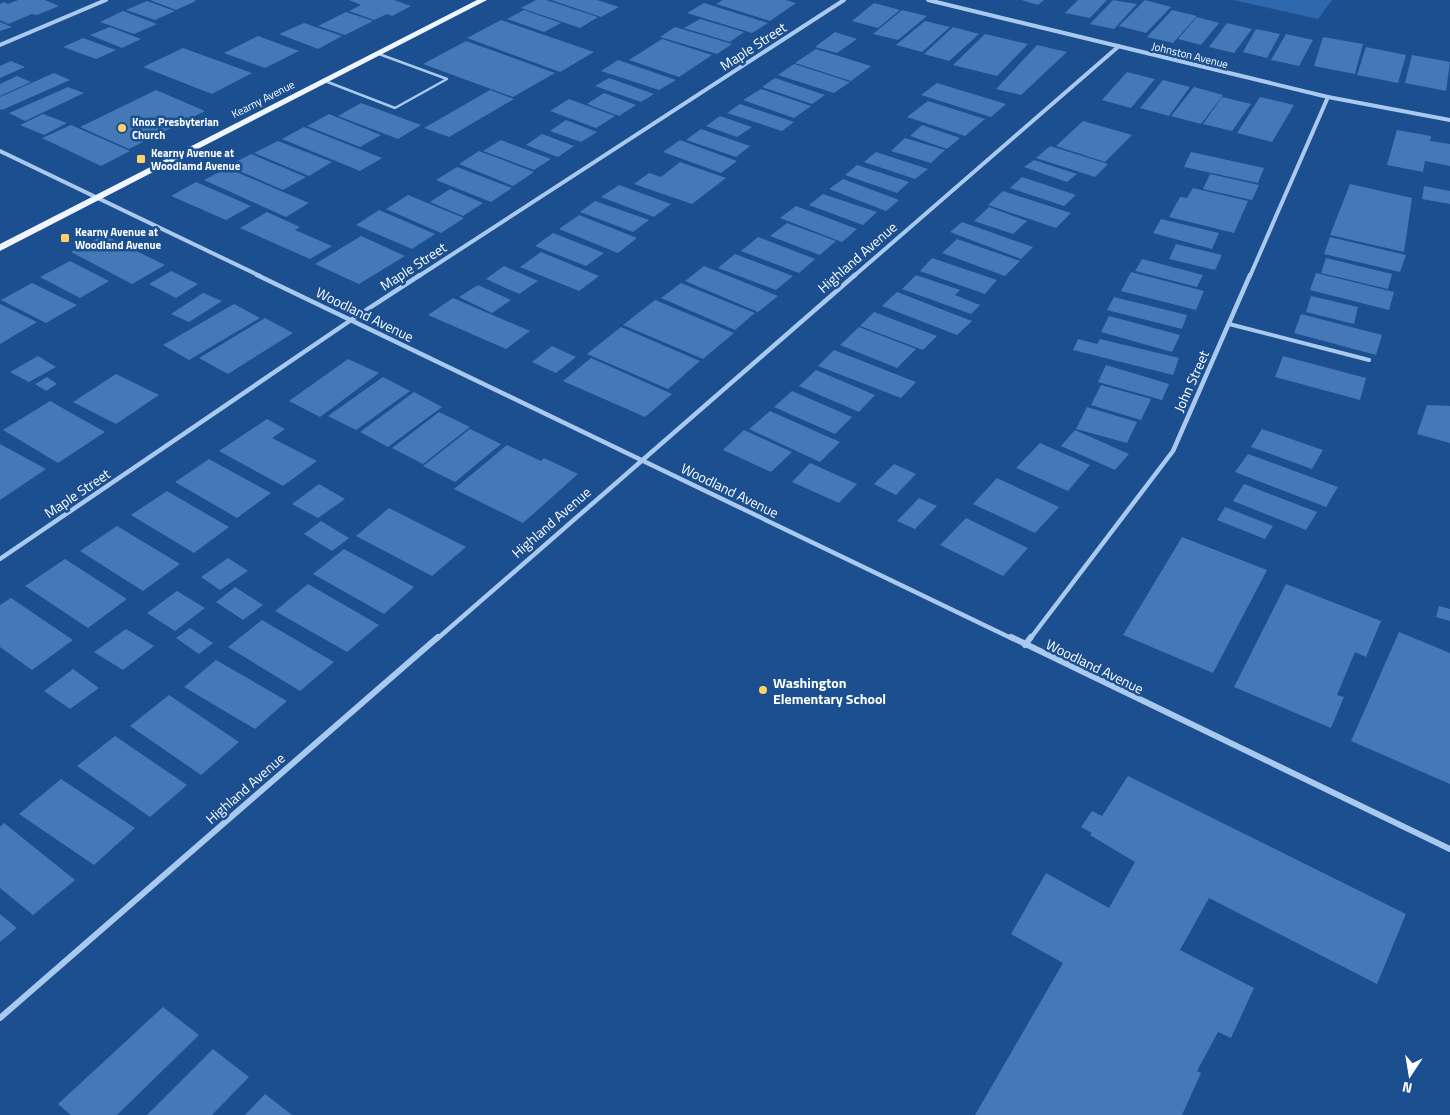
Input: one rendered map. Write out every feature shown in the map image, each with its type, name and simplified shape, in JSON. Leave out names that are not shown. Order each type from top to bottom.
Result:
[{"type":"main road","name":"Kearny Avenue","points":[[0,248],[484,0]]},
{"type":"street","points":[[0,45],[106,0]]},
{"type":"street","name":"Maple Street","points":[[0,559],[351,320],[844,0]]},
{"type":"street","name":"Johnston Avenue","points":[[928,0],[1328,97],[1450,120]]},
{"type":"street","name":"Highland Avenue","points":[[0,1018],[1119,46]]},
{"type":"street","name":"John Street","points":[[1025,645],[1173,451],[1328,97]]},
{"type":"street","name":"Woodland Avenue","points":[[0,151],[1450,849]]},
{"type":"lane","points":[[325,81],[395,108],[447,79],[379,54]]},
{"type":"lane","points":[[1229,324],[1369,360]]},
{"type":"shaded area","points":[[1233,0],[1332,0],[1318,19]]},
{"type":"building","points":[[18,0],[45,0],[59,6],[8,24],[0,20],[0,4],[4,2],[8,4]]},
{"type":"building","points":[[150,0],[194,0],[196,1],[176,10]]},
{"type":"building","points":[[349,0],[394,0],[411,6],[392,16],[387,14],[374,20],[349,11],[361,5]]},
{"type":"building","points":[[536,0],[546,0],[598,17],[580,28],[521,8]]},
{"type":"building","points":[[551,0],[597,0],[619,7],[601,17]]},
{"type":"building","points":[[723,0],[786,0],[796,3],[770,21],[716,4]]},
{"type":"building","points":[[1021,0],[1044,0],[1038,5]]},
{"type":"building","points":[[1078,0],[1107,0],[1090,18],[1065,13]]},
{"type":"building","points":[[1113,0],[1137,4],[1114,29],[1090,24]]},
{"type":"building","points":[[1145,0],[1171,7],[1146,33],[1119,26]]},
{"type":"building","points":[[147,1],[175,11],[155,20],[126,10]]},
{"type":"building","points":[[704,3],[768,23],[752,33],[687,13]]},
{"type":"building","points":[[874,3],[900,10],[878,28],[852,21]]},
{"type":"building","points":[[524,10],[561,23],[544,32],[507,19]]},
{"type":"building","points":[[902,10],[927,16],[898,40],[873,34]]},
{"type":"building","points":[[1172,10],[1197,16],[1173,43],[1147,37]]},
{"type":"building","points":[[123,11],[157,24],[134,34],[100,22]]},
{"type":"building","points":[[346,12],[373,21],[345,35],[318,26]]},
{"type":"building","points":[[1197,17],[1219,23],[1201,45],[1178,39]]},
{"type":"building","points":[[700,19],[744,32],[730,42],[684,28]]},
{"type":"building","points":[[501,20],[594,52],[560,72],[467,38]]},
{"type":"building","points":[[925,21],[950,27],[922,52],[896,45]]},
{"type":"building","points":[[0,22],[12,27],[0,31]]},
{"type":"building","points":[[304,23],[342,36],[318,49],[279,34]]},
{"type":"building","points":[[1227,23],[1252,29],[1234,53],[1209,47]]},
{"type":"building","points":[[110,27],[141,39],[122,48],[90,35]]},
{"type":"building","points":[[675,27],[732,44],[717,54],[660,37]]},
{"type":"building","points":[[953,27],[979,34],[949,61],[924,54]]},
{"type":"building","points":[[1256,29],[1280,34],[1267,58],[1243,52]]},
{"type":"building","points":[[835,32],[857,39],[837,53],[815,47]]},
{"type":"building","points":[[985,34],[1028,44],[997,76],[953,65]]},
{"type":"building","points":[[1286,34],[1313,40],[1299,66],[1271,60]]},
{"type":"building","points":[[258,36],[299,51],[265,68],[224,53]]},
{"type":"building","points":[[1323,37],[1363,44],[1355,74],[1314,66]]},
{"type":"building","points":[[83,38],[116,50],[96,59],[63,47]]},
{"type":"building","points":[[662,39],[712,55],[679,77],[629,60]]},
{"type":"building","points":[[466,41],[555,73],[513,97],[423,64]]},
{"type":"building","points":[[1037,45],[1067,52],[1021,95],[996,89]]},
{"type":"building","points":[[1366,47],[1406,55],[1398,83],[1357,75]]},
{"type":"building","points":[[183,48],[252,73],[212,94],[143,67]]},
{"type":"building","points":[[816,49],[871,66],[851,81],[795,63]]},
{"type":"building","points":[[1412,55],[1450,62],[1446,91],[1405,83]]},
{"type":"building","points":[[618,60],[676,80],[659,90],[601,71]]},
{"type":"building","points":[[11,61],[25,67],[0,78],[0,66]]},
{"type":"building","points":[[794,64],[850,82],[834,93],[778,75]]},
{"type":"building","points":[[1127,72],[1155,79],[1131,108],[1102,100]]},
{"type":"building","points":[[54,73],[70,80],[2,110],[0,109],[0,97]]},
{"type":"building","points":[[17,76],[31,82],[0,96],[0,84]]},
{"type":"building","points":[[609,78],[654,94],[641,102],[595,86]]},
{"type":"building","points":[[775,78],[825,95],[812,104],[762,87]]},
{"type":"building","points":[[1163,80],[1190,87],[1169,116],[1140,108]]},
{"type":"building","points":[[937,83],[1006,104],[991,117],[921,95]]},
{"type":"building","points":[[68,87],[84,93],[25,121],[9,113]]},
{"type":"building","points":[[1194,87],[1223,95],[1201,124],[1171,116]]},
{"type":"building","points":[[761,89],[811,106],[794,118],[743,100]]},
{"type":"building","points":[[156,90],[205,111],[129,149],[80,127]]},
{"type":"building","points":[[490,90],[514,99],[449,137],[424,128]]},
{"type":"building","points":[[604,93],[636,105],[619,116],[587,104]]},
{"type":"building","points":[[1222,97],[1251,104],[1232,131],[1203,124]]},
{"type":"building","points":[[1260,97],[1294,105],[1272,142],[1237,133]]},
{"type":"building","points":[[569,99],[615,116],[596,128],[550,111]]},
{"type":"building","points":[[928,101],[985,119],[965,136],[907,117]]},
{"type":"building","points":[[361,103],[421,125],[398,139],[338,116]]},
{"type":"building","points":[[740,104],[794,122],[782,131],[727,113]]},
{"type":"building","points":[[43,114],[67,123],[44,135],[20,125]]},
{"type":"building","points":[[329,114],[381,135],[360,147],[307,126]]},
{"type":"building","points":[[720,116],[752,127],[737,137],[706,126]]},
{"type":"building","points":[[566,120],[597,132],[581,142],[550,131]]},
{"type":"building","points":[[1083,121],[1132,135],[1105,162],[1056,146]]},
{"type":"building","points":[[71,125],[130,151],[101,166],[42,138]]},
{"type":"building","points":[[922,125],[960,138],[947,149],[910,136]]},
{"type":"building","points":[[304,127],[382,158],[360,171],[282,139]]},
{"type":"building","points":[[701,129],[750,146],[736,157],[686,140]]},
{"type":"building","points":[[1397,130],[1431,136],[1430,141],[1450,144],[1450,166],[1425,161],[1423,172],[1387,165]]},
{"type":"building","points":[[542,134],[574,146],[558,157],[526,145]]},
{"type":"building","points":[[905,138],[945,150],[931,163],[891,151]]},
{"type":"building","points":[[501,140],[551,159],[534,170],[483,151]]},
{"type":"building","points":[[680,140],[737,161],[721,173],[663,152]]},
{"type":"building","points":[[278,141],[332,162],[309,176],[254,153]]},
{"type":"building","points":[[1050,146],[1108,164],[1095,177],[1036,158]]},
{"type":"building","points":[[479,151],[534,172],[513,186],[459,164]]},
{"type":"building","points":[[876,152],[928,169],[915,179],[864,162]]},
{"type":"building","points":[[1191,152],[1264,168],[1258,183],[1184,167]]},
{"type":"building","points":[[251,154],[306,177],[283,190],[228,166]]},
{"type":"building","points":[[1034,160],[1077,174],[1067,182],[1024,167]]},
{"type":"building","points":[[680,162],[726,178],[692,204],[634,184],[649,173],[661,177]]},
{"type":"building","points":[[857,165],[909,182],[897,193],[845,175]]},
{"type":"building","points":[[457,167],[512,188],[491,202],[436,180]]},
{"type":"building","points":[[227,168],[309,203],[286,217],[204,180]]},
{"type":"building","points":[[1210,174],[1259,185],[1252,200],[1203,189]]},
{"type":"building","points":[[1022,177],[1076,195],[1064,206],[1010,188]]},
{"type":"building","points":[[843,179],[899,200],[886,211],[829,189]]},
{"type":"building","points":[[196,182],[251,206],[226,220],[171,196]]},
{"type":"building","points":[[1350,184],[1412,198],[1404,252],[1330,235]]},
{"type":"building","points":[[619,185],[671,204],[654,217],[601,197]]},
{"type":"building","points":[[1424,186],[1450,191],[1450,204],[1422,199]]},
{"type":"building","points":[[1193,188],[1248,201],[1234,233],[1169,217],[1180,197],[1187,198]]},
{"type":"building","points":[[450,189],[483,203],[463,216],[430,202]]},
{"type":"building","points":[[1003,191],[1071,213],[1056,228],[988,205]]},
{"type":"building","points":[[823,194],[877,212],[863,225],[809,205]]},
{"type":"building","points":[[408,195],[464,218],[441,233],[386,209]]},
{"type":"building","points":[[595,201],[649,220],[633,232],[580,212]]},
{"type":"building","points":[[796,206],[857,229],[842,242],[780,218]]},
{"type":"building","points":[[989,207],[1027,221],[1013,234],[974,221]]},
{"type":"building","points":[[379,210],[435,234],[412,249],[356,225]]},
{"type":"building","points":[[267,212],[300,227],[295,230],[332,246],[310,259],[240,228]]},
{"type":"building","points":[[579,215],[637,238],[618,253],[559,229]]},
{"type":"building","points":[[1161,219],[1219,233],[1212,249],[1153,233]]},
{"type":"building","points":[[962,222],[1033,247],[1021,259],[950,232]]},
{"type":"building","points":[[787,223],[836,241],[820,255],[770,236]]},
{"type":"building","points":[[553,233],[604,253],[586,266],[535,246]]},
{"type":"building","points":[[104,235],[165,265],[132,284],[71,252]]},
{"type":"building","points":[[361,236],[405,256],[359,284],[315,264]]},
{"type":"building","points":[[758,237],[815,259],[799,273],[741,251]]},
{"type":"building","points":[[1330,237],[1406,255],[1400,272],[1324,254]]},
{"type":"building","points":[[957,239],[1020,261],[1005,276],[942,253]]},
{"type":"building","points":[[1176,244],[1222,255],[1215,270],[1169,259]]},
{"type":"building","points":[[541,252],[599,276],[579,291],[520,267]]},
{"type":"building","points":[[735,254],[793,276],[776,290],[718,268]]},
{"type":"building","points":[[932,258],[997,280],[985,294],[920,271]]},
{"type":"building","points":[[1326,258],[1392,274],[1388,289],[1321,273]]},
{"type":"building","points":[[1142,259],[1203,275],[1197,287],[1135,271]]},
{"type":"building","points":[[70,261],[109,281],[80,298],[40,277]]},
{"type":"building","points":[[504,266],[538,281],[519,294],[486,279]]},
{"type":"building","points":[[704,266],[778,296],[758,312],[685,281]]},
{"type":"building","points":[[171,271],[198,284],[176,298],[149,284]]},
{"type":"building","points":[[1131,272],[1204,291],[1196,310],[1121,291]]},
{"type":"building","points":[[1316,273],[1394,292],[1389,310],[1310,290]]},
{"type":"building","points":[[916,275],[960,290],[955,295],[980,305],[971,314],[902,289]]},
{"type":"building","points":[[32,283],[77,305],[46,323],[1,300]]},
{"type":"building","points":[[681,283],[755,313],[735,330],[661,298]]},
{"type":"building","points":[[478,285],[511,300],[492,313],[459,297]]},
{"type":"building","points":[[897,292],[972,321],[957,335],[882,306]]},
{"type":"building","points":[[203,293],[222,301],[189,322],[171,314]]},
{"type":"building","points":[[1311,296],[1358,307],[1354,324],[1306,312]]},
{"type":"building","points":[[1114,297],[1187,315],[1182,329],[1107,310]]},
{"type":"building","points":[[453,298],[530,331],[506,349],[428,315]]},
{"type":"building","points":[[655,300],[734,333],[703,359],[623,325]]},
{"type":"building","points":[[0,304],[37,322],[0,344]]},
{"type":"building","points":[[234,304],[260,318],[189,360],[163,345]]},
{"type":"building","points":[[874,312],[937,336],[923,350],[860,326]]},
{"type":"building","points":[[1301,314],[1382,335],[1376,355],[1294,333]]},
{"type":"building","points":[[1109,316],[1180,335],[1172,352],[1101,332]]},
{"type":"building","points":[[265,318],[293,333],[228,374],[199,358]]},
{"type":"building","points":[[621,327],[700,361],[668,389],[587,354]]},
{"type":"building","points":[[859,327],[916,349],[897,368],[840,345]]},
{"type":"building","points":[[1078,339],[1097,344],[1100,339],[1179,358],[1173,375],[1073,350]]},
{"type":"building","points":[[552,346],[576,357],[556,373],[532,362]]},
{"type":"building","points":[[834,350],[916,382],[901,398],[818,366]]},
{"type":"building","points":[[38,356],[56,367],[29,382],[10,372]]},
{"type":"building","points":[[1283,356],[1366,378],[1360,400],[1275,377]]},
{"type":"building","points":[[591,358],[672,394],[645,417],[563,381]]},
{"type":"building","points":[[348,359],[379,373],[320,417],[289,401]]},
{"type":"building","points":[[1106,365],[1169,384],[1162,400],[1098,382]]},
{"type":"building","points":[[816,370],[875,395],[859,412],[799,386]]},
{"type":"building","points":[[116,374],[159,395],[116,424],[73,402]]},
{"type":"building","points":[[47,377],[57,384],[46,391],[35,384]]},
{"type":"building","points":[[383,377],[410,391],[356,430],[328,416]]},
{"type":"building","points":[[1101,385],[1151,399],[1141,420],[1091,405]]},
{"type":"building","points":[[792,391],[852,417],[835,434],[774,407]]},
{"type":"building","points":[[414,392],[442,407],[388,447],[360,432]]},
{"type":"building","points":[[50,401],[105,432],[58,463],[3,430]]},
{"type":"building","points":[[1427,405],[1450,406],[1450,443],[1417,434]]},
{"type":"building","points":[[1087,407],[1137,422],[1127,443],[1076,429]]},
{"type":"building","points":[[770,411],[840,442],[820,462],[749,429]]},
{"type":"building","points":[[439,412],[470,427],[423,464],[392,448]]},
{"type":"building","points":[[267,419],[285,429],[272,438],[317,461],[283,486],[219,451]]},
{"type":"building","points":[[470,429],[501,444],[455,482],[423,466]]},
{"type":"building","points":[[1262,429],[1323,450],[1312,469],[1251,447]]},
{"type":"building","points":[[744,430],[792,452],[771,472],[723,450]]},
{"type":"building","points":[[1075,430],[1129,454],[1115,470],[1061,446]]},
{"type":"building","points":[[1040,443],[1090,465],[1068,491],[1016,468]]},
{"type":"building","points":[[0,444],[46,469],[0,500]]},
{"type":"building","points":[[507,445],[541,461],[544,458],[578,474],[523,523],[454,489]]},
{"type":"building","points":[[1248,454],[1338,487],[1326,507],[1235,472]]},
{"type":"building","points":[[209,459],[271,493],[237,518],[175,482]]},
{"type":"building","points":[[810,463],[857,484],[839,503],[792,482]]},
{"type":"building","points":[[894,464],[916,474],[896,495],[874,484]]},
{"type":"building","points":[[997,478],[1059,507],[1035,533],[973,504]]},
{"type":"building","points":[[319,484],[345,499],[318,518],[292,504]]},
{"type":"building","points":[[1244,484],[1317,512],[1306,530],[1233,501]]},
{"type":"building","points":[[167,491],[229,527],[194,553],[131,515]]},
{"type":"building","points":[[919,498],[937,506],[915,529],[897,521]]},
{"type":"building","points":[[1225,507],[1273,526],[1265,539],[1217,520]]},
{"type":"building","points":[[389,508],[466,547],[432,576],[356,536]]},
{"type":"building","points":[[966,518],[1028,548],[1003,576],[940,545]]},
{"type":"building","points":[[321,521],[349,538],[332,551],[304,534]]},
{"type":"building","points":[[117,526],[180,564],[143,591],[80,551]]},
{"type":"building","points":[[1182,537],[1267,570],[1213,673],[1123,635]]},
{"type":"building","points":[[344,549],[414,587],[384,614],[313,574]]},
{"type":"building","points":[[228,558],[248,571],[220,590],[201,577]]},
{"type":"building","points":[[65,559],[127,599],[88,628],[25,586]]},
{"type":"building","points":[[308,584],[379,625],[347,652],[275,611]]},
{"type":"building","points":[[1286,584],[1381,621],[1366,657],[1355,652],[1337,695],[1344,697],[1331,728],[1234,687]]},
{"type":"building","points":[[235,587],[263,605],[243,620],[216,602]]},
{"type":"building","points":[[177,591],[205,608],[175,631],[147,613]]},
{"type":"building","points":[[11,598],[73,640],[32,670],[0,647],[0,605]]},
{"type":"building","points":[[1439,606],[1450,609],[1450,621],[1436,617]]},
{"type":"building","points":[[262,620],[334,662],[300,691],[228,647]]},
{"type":"building","points":[[190,628],[213,643],[199,654],[176,638]]},
{"type":"building","points":[[126,629],[154,646],[123,670],[94,652]]},
{"type":"building","points":[[1399,632],[1450,653],[1450,784],[1351,741]]},
{"type":"building","points":[[216,660],[287,701],[255,729],[184,687]]},
{"type":"building","points":[[73,669],[99,688],[70,709],[44,691]]},
{"type":"building","points":[[169,695],[239,742],[201,775],[130,726]]},
{"type":"building","points":[[115,736],[187,785],[150,817],[77,766]]},
{"type":"building","points":[[1128,776],[1406,914],[1377,984],[1209,898],[1180,950],[1254,988],[1231,1038],[1218,1032],[1197,1071],[1201,1073],[1182,1115],[975,1115],[1063,963],[1011,934],[1046,873],[1109,908],[1135,862],[1090,835],[1092,833],[1081,827],[1092,811],[1102,816]]},
{"type":"building","points":[[61,779],[135,828],[94,865],[19,814]]},
{"type":"building","points":[[4,823],[75,880],[33,915],[0,888],[0,827]]},
{"type":"building","points":[[0,914],[17,928],[0,942]]},
{"type":"building","points":[[163,1007],[199,1035],[117,1115],[71,1115],[58,1104]]},
{"type":"building","points":[[213,1049],[249,1077],[212,1115],[147,1115]]},
{"type":"building","points":[[265,1094],[292,1115],[245,1115]]},
{"type":"place","name":"Knox Presbyterian Church","points":[[122,128]]},
{"type":"place","name":"Kearny Avenue at Woodlamd Avenue","points":[[141,159]]},
{"type":"place","name":"Kearny Avenue at Woodland Avenue","points":[[65,238]]},
{"type":"place","name":"Washington Elementary School","points":[[763,690]]}]
